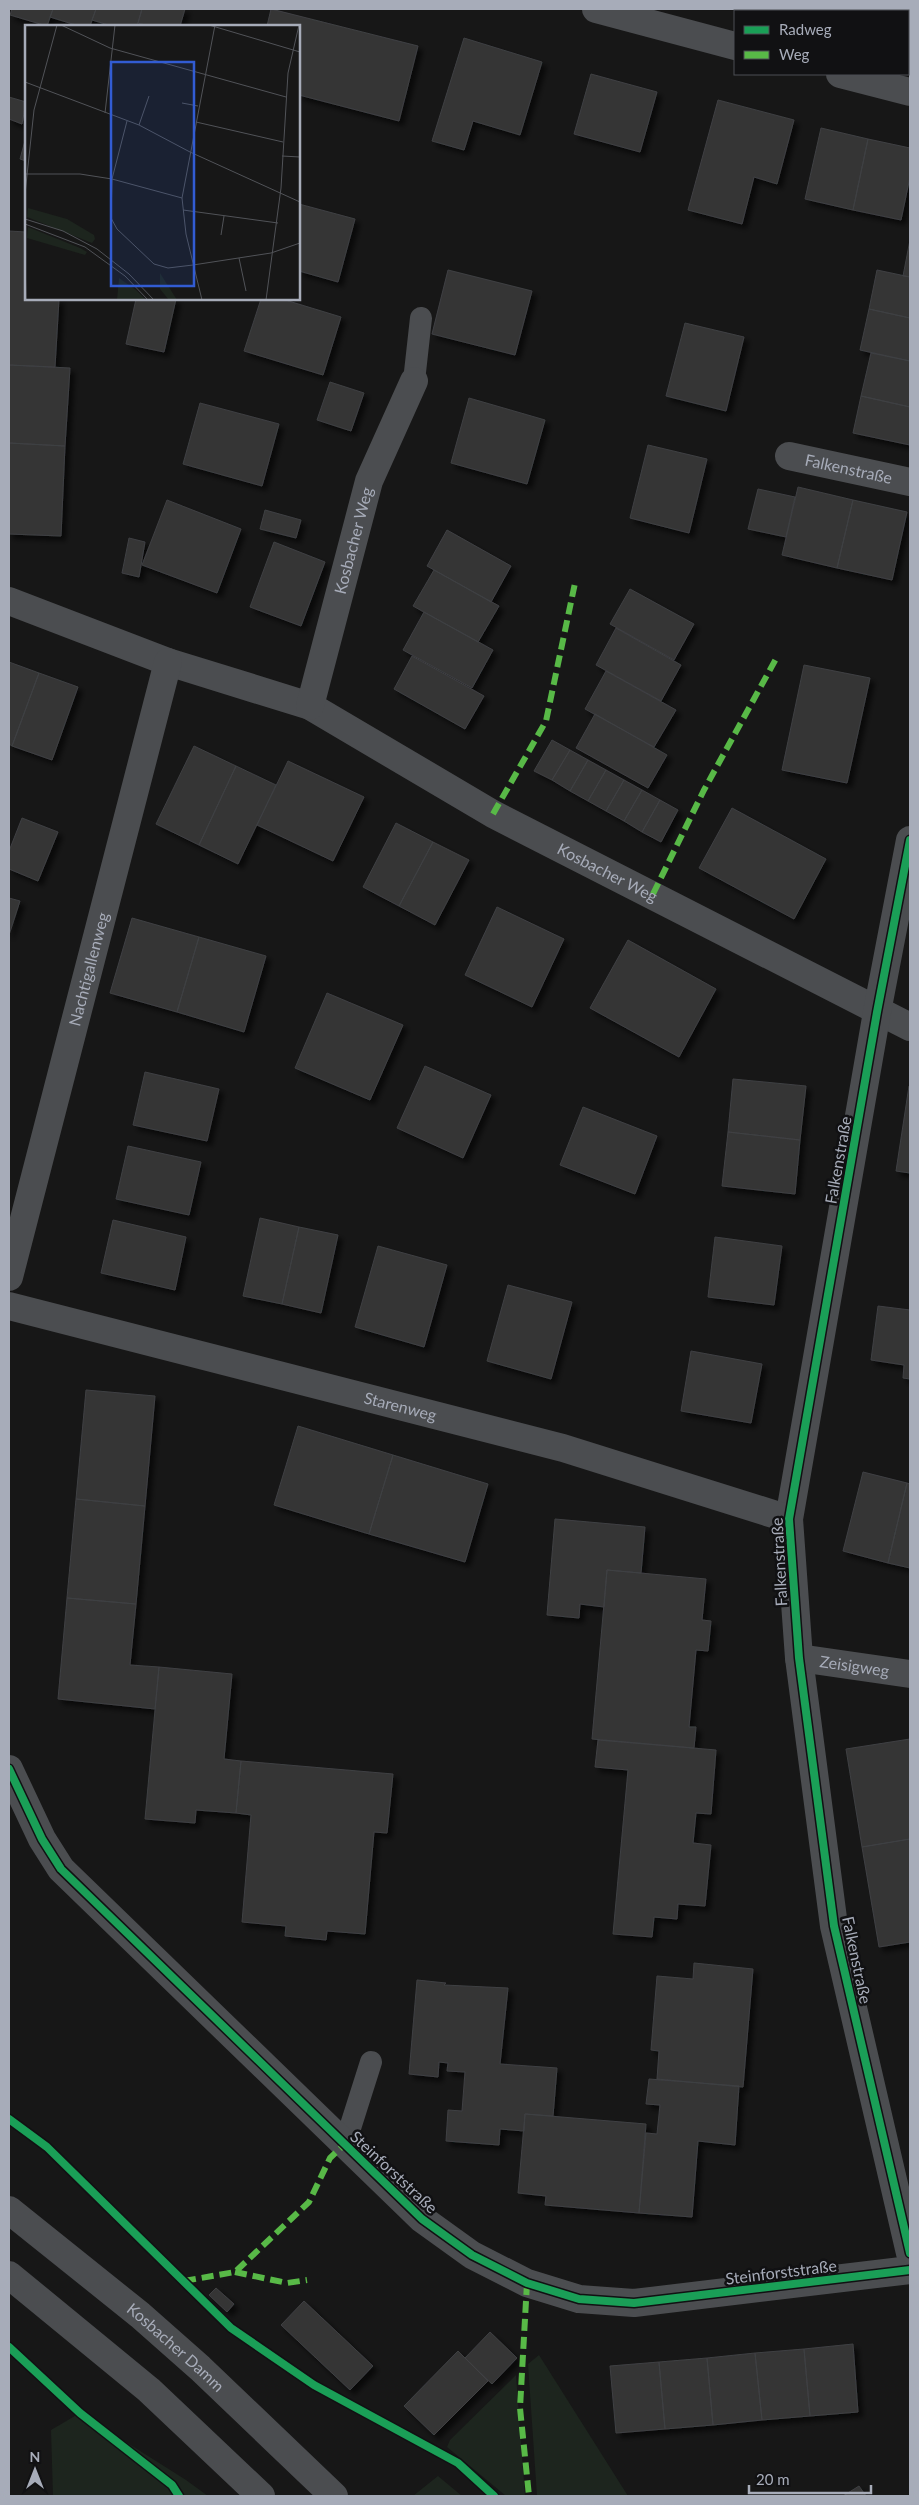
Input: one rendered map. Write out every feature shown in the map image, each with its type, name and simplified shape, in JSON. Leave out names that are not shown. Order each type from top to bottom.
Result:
[{"type":"street","points":[[596,9],[734,46]]},
{"type":"street","points":[[844,75],[910,92]]},
{"type":"street","name":"Kosbacher Weg","points":[[310,706],[369,481],[414,381]]},
{"type":"street","name":"Falkenstraße","points":[[789,456],[910,482]]},
{"type":"street","name":"Kosbacher Weg","points":[[9,601],[168,662],[310,706],[492,814],[653,894],[877,1012],[910,1027]]},
{"type":"street","name":"Nachtigallenweg","points":[[9,1278],[168,662]]},
{"type":"street","name":"Falkenstraße","points":[[910,840],[877,1012],[789,1518],[799,1658],[834,1926],[910,2253]]},
{"type":"street","name":"Starenweg","points":[[9,1306],[564,1448],[789,1518]]},
{"type":"street","name":"Zeisigweg","points":[[799,1658],[910,1674]]},
{"type":"street","name":"Steinforststraße","points":[[9,1769],[42,1839],[61,1869],[422,2219],[472,2255],[527,2282],[579,2299],[634,2303],[910,2270]]},
{"type":"street","name":"Kosbacher Damm","points":[[9,2210],[194,2362],[334,2496]]},
{"type":"street","points":[[9,2275],[149,2390],[261,2496]]},
{"type":"lane","points":[[414,381],[421,318]]},
{"type":"lane","points":[[345,2144],[371,2062]]},
{"type":"shaded area","points":[[539,2355],[628,2496],[537,2496],[528,2364]]},
{"type":"shaded area","points":[[516,2375],[525,2496],[506,2496],[447,2447],[450,2440]]},
{"type":"shaded area","points":[[80,2413],[208,2496],[53,2496],[51,2430]]},
{"type":"shaded area","points":[[438,2476],[462,2496],[413,2496]]},
{"type":"building","points":[[12,9],[53,9],[47,25],[10,15]]},
{"type":"building","points":[[53,9],[96,9],[90,25],[76,25],[50,17]]},
{"type":"building","points":[[96,9],[142,9],[137,25],[109,25],[92,20]]},
{"type":"building","points":[[142,9],[185,9],[180,25],[145,25],[138,23]]},
{"type":"building","points":[[271,9],[418,46],[399,121],[300,95],[300,25],[267,25]]},
{"type":"building","points":[[881,9],[910,9],[910,16],[909,10]]},
{"type":"building","points":[[464,38],[542,62],[520,135],[473,121],[464,150],[432,141]]},
{"type":"building","points":[[591,74],[657,92],[640,152],[574,134]]},
{"type":"building","points":[[9,97],[25,102],[22,124],[9,119]]},
{"type":"building","points":[[718,100],[794,120],[777,184],[754,177],[742,224],[688,210]]},
{"type":"building","points":[[821,128],[868,139],[853,210],[805,199]]},
{"type":"building","points":[[868,139],[910,148],[910,177],[901,220],[853,210]]},
{"type":"building","points":[[25,141],[25,161],[20,159]]},
{"type":"building","points":[[300,204],[355,219],[338,282],[300,271]]},
{"type":"building","points":[[9,231],[25,232],[25,300],[59,300],[55,367],[9,365]]},
{"type":"building","points":[[910,240],[910,277],[903,276]]},
{"type":"building","points":[[448,270],[532,291],[515,355],[432,334]]},
{"type":"building","points":[[877,270],[910,277],[910,318],[869,309]]},
{"type":"building","points":[[136,300],[176,300],[164,352],[126,344]]},
{"type":"building","points":[[261,300],[285,300],[341,317],[323,375],[244,351]]},
{"type":"building","points":[[869,309],[910,318],[910,361],[860,350]]},
{"type":"building","points":[[685,323],[744,337],[726,411],[666,396]]},
{"type":"building","points":[[871,353],[910,361],[910,407],[861,396]]},
{"type":"building","points":[[9,365],[70,368],[65,446],[9,443]]},
{"type":"building","points":[[330,382],[364,393],[351,431],[317,420]]},
{"type":"building","points":[[861,396],[910,407],[910,445],[853,433]]},
{"type":"building","points":[[469,398],[545,420],[527,484],[451,463]]},
{"type":"building","points":[[200,403],[279,424],[262,486],[183,464]]},
{"type":"building","points":[[9,443],[65,446],[61,536],[9,534]]},
{"type":"building","points":[[648,445],[707,459],[689,533],[630,518]]},
{"type":"building","points":[[798,487],[853,500],[837,568],[782,555]]},
{"type":"building","points":[[758,489],[795,497],[786,537],[748,529]]},
{"type":"building","points":[[167,500],[241,529],[217,593],[142,565]]},
{"type":"building","points":[[853,500],[907,512],[892,580],[837,568]]},
{"type":"building","points":[[265,510],[301,520],[296,538],[260,529]]},
{"type":"building","points":[[447,530],[511,566],[491,602],[427,566]]},
{"type":"building","points":[[129,538],[145,542],[139,577],[122,573]]},
{"type":"building","points":[[274,542],[325,562],[301,626],[250,607]]},
{"type":"building","points":[[434,570],[499,606],[478,642],[413,606]]},
{"type":"building","points":[[630,589],[694,624],[674,660],[610,624]]},
{"type":"building","points":[[424,612],[493,650],[472,688],[403,650]]},
{"type":"building","points":[[616,628],[681,665],[661,701],[596,665]]},
{"type":"building","points":[[412,656],[484,696],[465,729],[394,689]]},
{"type":"building","points":[[9,662],[39,673],[12,746],[9,744]]},
{"type":"building","points":[[804,665],[870,678],[847,783],[782,770]]},
{"type":"building","points":[[606,671],[676,710],[654,747],[585,709]]},
{"type":"building","points":[[39,673],[78,687],[52,760],[12,746]]},
{"type":"building","points":[[595,714],[667,755],[648,788],[576,748]]},
{"type":"building","points":[[552,740],[570,750],[552,780],[534,771]]},
{"type":"building","points":[[194,746],[236,766],[199,845],[156,824]]},
{"type":"building","points":[[570,750],[588,760],[570,791],[552,780]]},
{"type":"building","points":[[588,760],[606,770],[588,801],[570,791]]},
{"type":"building","points":[[288,761],[364,797],[333,861],[257,825]]},
{"type":"building","points":[[236,766],[276,785],[238,864],[199,845]]},
{"type":"building","points":[[606,770],[624,780],[606,811],[588,801]]},
{"type":"building","points":[[624,780],[642,790],[624,821],[606,811]]},
{"type":"building","points":[[642,790],[660,800],[642,832],[624,821]]},
{"type":"building","points":[[660,800],[678,810],[661,842],[642,832]]},
{"type":"building","points":[[732,808],[826,859],[794,919],[699,868]]},
{"type":"building","points":[[22,818],[58,832],[38,881],[9,869],[9,851]]},
{"type":"building","points":[[396,823],[433,842],[399,906],[363,887]]},
{"type":"building","points":[[433,842],[469,860],[435,925],[399,906]]},
{"type":"building","points":[[9,898],[20,901],[9,935]]},
{"type":"building","points":[[497,907],[564,939],[532,1007],[465,975]]},
{"type":"building","points":[[132,918],[199,937],[177,1012],[110,993]]},
{"type":"building","points":[[199,937],[266,956],[244,1032],[177,1012]]},
{"type":"building","points":[[628,940],[716,989],[679,1057],[590,1008]]},
{"type":"building","points":[[327,993],[403,1025],[370,1100],[295,1068]]},
{"type":"building","points":[[425,1066],[491,1095],[463,1158],[397,1128]]},
{"type":"building","points":[[145,1072],[219,1089],[207,1141],[133,1125]]},
{"type":"building","points":[[733,1079],[806,1086],[800,1140],[728,1132]]},
{"type":"building","points":[[910,1086],[910,1173],[896,1171]]},
{"type":"building","points":[[583,1107],[657,1136],[635,1194],[560,1165]]},
{"type":"building","points":[[728,1132],[800,1140],[795,1194],[722,1186]]},
{"type":"building","points":[[128,1146],[201,1162],[189,1215],[116,1199]]},
{"type":"building","points":[[260,1218],[299,1227],[282,1304],[243,1296]]},
{"type":"building","points":[[113,1220],[186,1237],[175,1290],[101,1273]]},
{"type":"building","points":[[299,1227],[338,1235],[321,1313],[282,1304]]},
{"type":"building","points":[[715,1237],[782,1246],[774,1305],[708,1297]]},
{"type":"building","points":[[378,1246],[447,1265],[424,1347],[355,1327]]},
{"type":"building","points":[[508,1285],[572,1302],[551,1379],[487,1361]]},
{"type":"building","points":[[878,1306],[910,1310],[910,1379],[903,1378],[904,1365],[871,1360]]},
{"type":"building","points":[[691,1351],[762,1364],[751,1423],[681,1411]]},
{"type":"building","points":[[86,1390],[155,1396],[145,1506],[76,1499]]},
{"type":"building","points":[[298,1426],[393,1455],[369,1534],[274,1505]]},
{"type":"building","points":[[393,1455],[488,1484],[465,1562],[369,1534]]},
{"type":"building","points":[[863,1472],[907,1483],[888,1563],[843,1551]]},
{"type":"building","points":[[907,1483],[910,1484],[910,1568],[888,1563]]},
{"type":"building","points":[[76,1499],[145,1506],[136,1604],[67,1598]]},
{"type":"building","points":[[555,1519],[645,1527],[641,1573],[607,1570],[604,1607],[580,1604],[579,1618],[547,1615]]},
{"type":"building","points":[[607,1570],[706,1579],[702,1620],[711,1621],[708,1651],[696,1650],[689,1727],[696,1727],[694,1748],[592,1739]]},
{"type":"building","points":[[67,1598],[136,1604],[130,1665],[159,1667],[155,1709],[58,1699]]},
{"type":"building","points":[[159,1667],[232,1674],[224,1759],[241,1761],[236,1813],[196,1810],[195,1823],[145,1819]]},
{"type":"building","points":[[910,1739],[910,1839],[862,1847],[846,1749]]},
{"type":"building","points":[[598,1740],[716,1750],[711,1814],[696,1813],[693,1843],[711,1845],[705,1906],[678,1904],[677,1919],[654,1917],[652,1937],[613,1934],[628,1770],[595,1767]]},
{"type":"building","points":[[241,1761],[393,1774],[387,1833],[374,1832],[365,1934],[327,1931],[326,1940],[285,1936],[286,1926],[242,1922],[251,1815],[236,1813]]},
{"type":"building","points":[[910,1839],[910,1942],[879,1947],[862,1847]]},
{"type":"building","points":[[694,1963],[753,1969],[743,2087],[657,2079],[659,2051],[651,2050],[657,1976],[693,1979]]},
{"type":"building","points":[[417,1980],[446,1983],[444,1985],[508,1988],[500,2064],[557,2068],[553,2116],[525,2114],[524,2131],[500,2129],[499,2145],[446,2141],[448,2110],[462,2111],[465,2072],[447,2071],[448,2063],[439,2062],[438,2077],[409,2074]]},
{"type":"building","points":[[649,2079],[739,2086],[735,2145],[698,2141],[692,2217],[639,2213],[646,2133],[657,2134],[660,2105],[646,2104]]},
{"type":"building","points":[[525,2114],[646,2124],[639,2213],[545,2205],[546,2196],[518,2193]]},
{"type":"building","points":[[216,2288],[234,2304],[227,2312],[209,2295]]},
{"type":"building","points":[[304,2301],[373,2366],[350,2390],[281,2325]]},
{"type":"building","points":[[490,2332],[517,2358],[492,2384],[465,2358]]},
{"type":"building","points":[[853,2344],[858,2412],[810,2416],[804,2349]]},
{"type":"building","points":[[804,2349],[810,2416],[762,2420],[755,2353]]},
{"type":"building","points":[[458,2351],[488,2381],[434,2435],[404,2406]]},
{"type":"building","points":[[755,2353],[762,2420],[713,2425],[707,2358]]},
{"type":"building","points":[[707,2358],[713,2425],[665,2429],[659,2362]]},
{"type":"building","points":[[659,2362],[665,2429],[616,2433],[610,2366]]},
{"type":"building","points":[[859,2486],[866,2496],[843,2496]]},
{"type":"marked path","points":[[493,814],[546,721],[575,583]]},
{"type":"marked path","points":[[653,894],[704,790],[777,657]]},
{"type":"marked path","points":[[184,2281],[235,2272],[309,2202],[330,2158],[345,2144]]},
{"type":"marked path","points":[[235,2272],[287,2283],[307,2280]]},
{"type":"marked path","points":[[527,2283],[520,2408],[529,2496]]},
{"type":"cycle path","points":[[910,840],[877,1012],[789,1519],[799,1658],[834,1926],[910,2253]]},
{"type":"cycle path","points":[[9,1769],[42,1839],[61,1869],[422,2219],[472,2255],[527,2283],[579,2299],[634,2303],[910,2270]]},
{"type":"cycle path","points":[[9,2119],[47,2147],[231,2328],[314,2385],[458,2463],[494,2496]]},
{"type":"cycle path","points":[[9,2347],[80,2413],[172,2485],[179,2496]]}]
